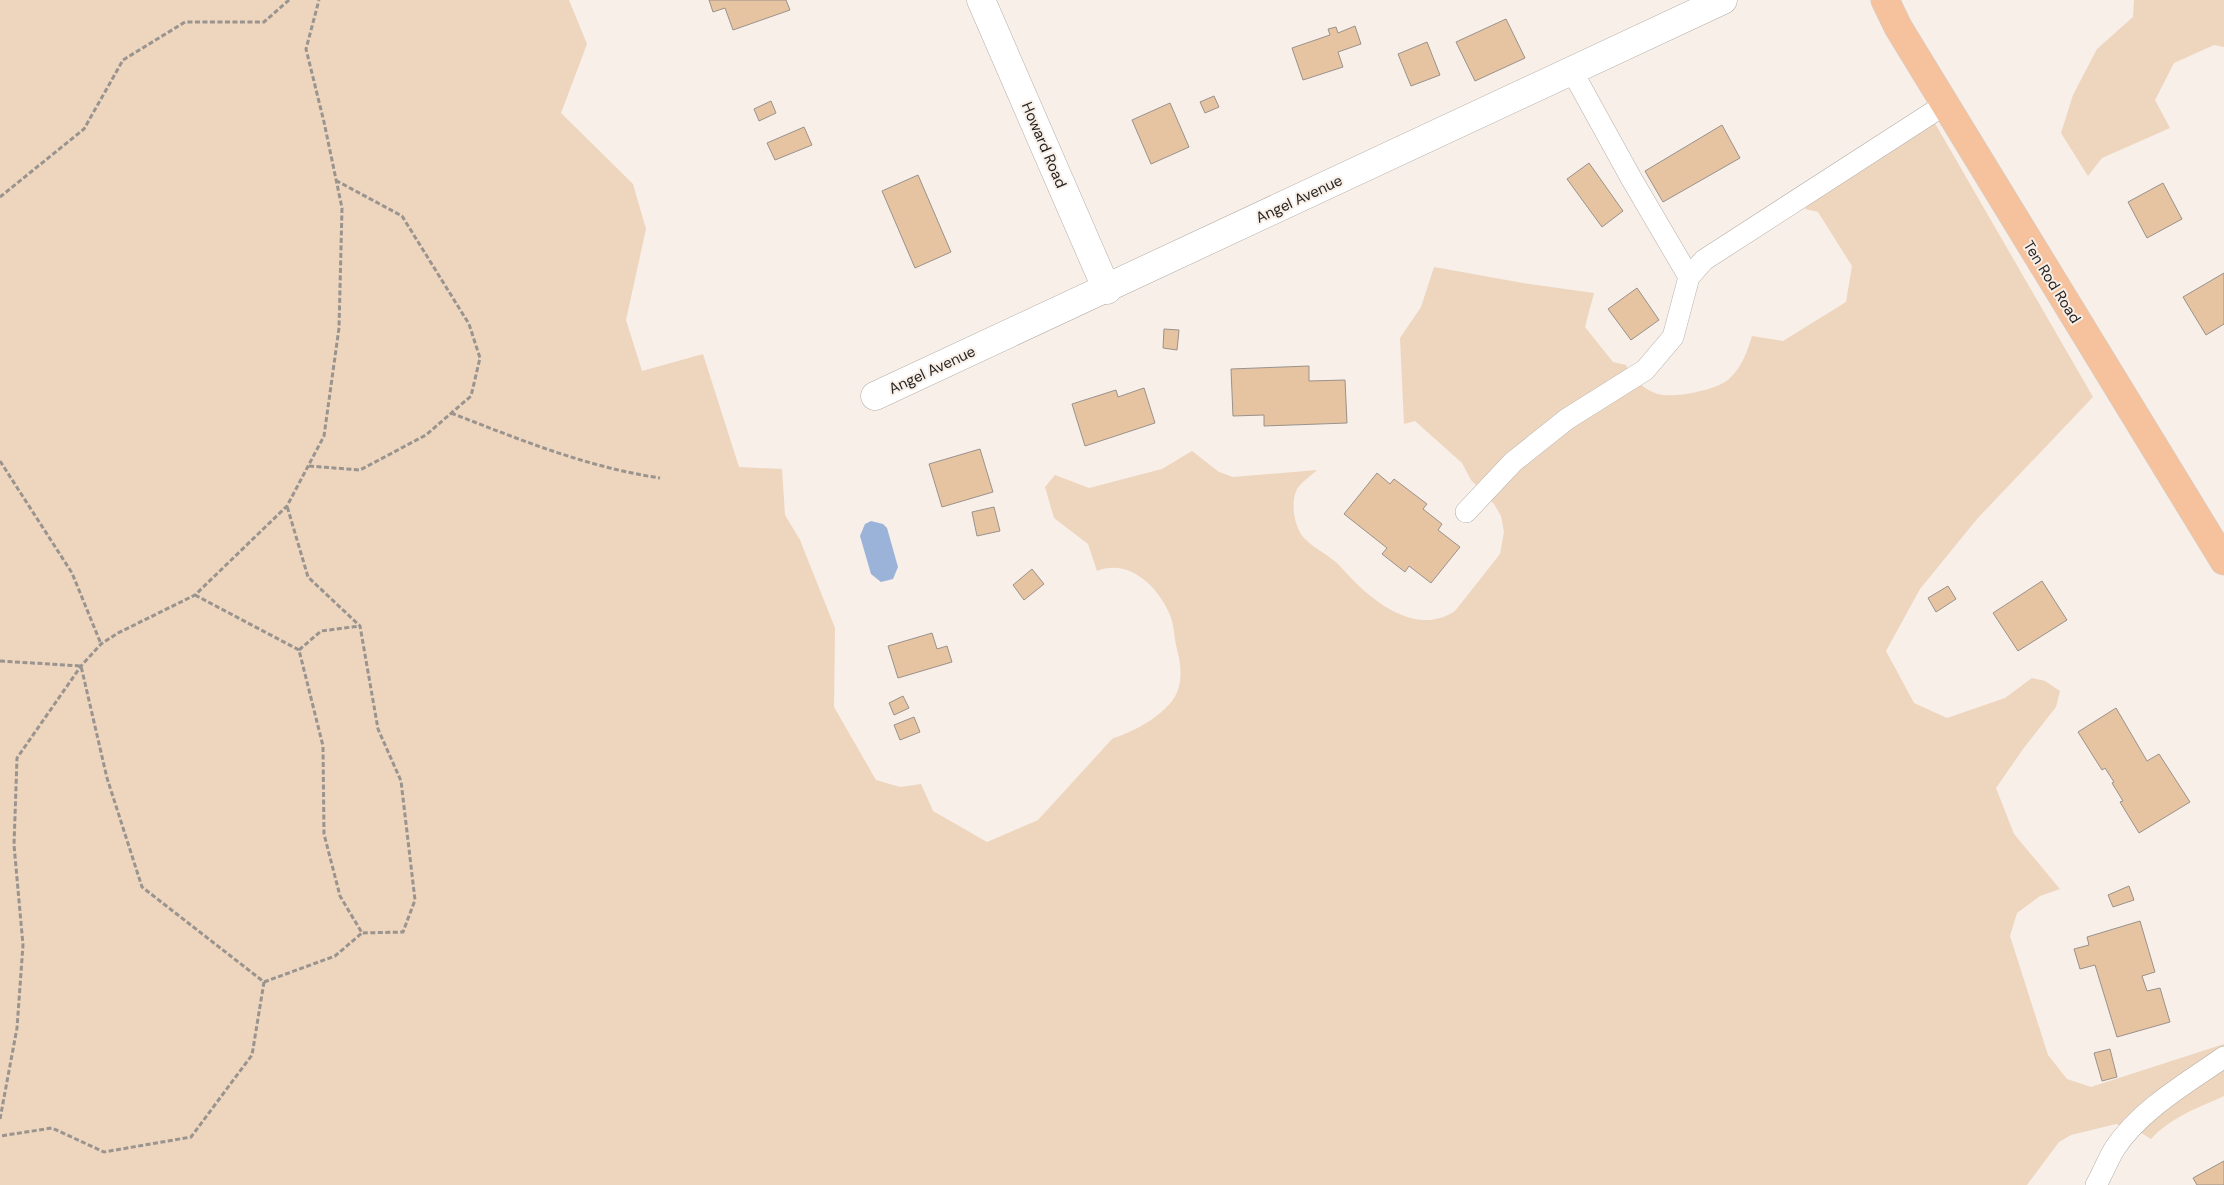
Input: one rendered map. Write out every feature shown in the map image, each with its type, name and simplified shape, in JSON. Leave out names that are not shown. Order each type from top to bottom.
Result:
[{"type":"main road","name":"Ten Rod Road","points":[[1885,0],[1898,27],[1944,105],[2224,561]]},
{"type":"street","name":"Howard Road","points":[[981,0],[1107,290]]},
{"type":"street","name":"Angel Avenue","points":[[875,396],[1107,290],[1723,0]]},
{"type":"lane","points":[[1572,71],[1631,178],[1689,277]]},
{"type":"lane","points":[[1466,512],[1513,462],[1567,419],[1645,370],[1672,337],[1689,277],[1704,260],[1944,105]]},
{"type":"lane","points":[[2096,1185],[2115,1147],[2138,1122],[2151,1110],[2224,1057]]},
{"type":"path","points":[[0,197],[84,129],[123,60],[185,22],[264,22],[289,0]]},
{"type":"path","points":[[0,1119],[17,1028],[23,945],[14,845],[17,758],[81,666],[100,644],[118,633],[196,595],[287,506],[324,436],[338,328],[342,208],[306,49],[319,0]]},
{"type":"path","points":[[309,466],[360,470],[426,435],[471,396],[480,358],[469,324],[402,216],[336,180]]},
{"type":"path","points":[[452,413],[556,454],[625,473],[660,478]]},
{"type":"path","points":[[0,461],[72,573],[100,644]]},
{"type":"path","points":[[264,982],[335,956],[362,933],[403,932],[415,900],[401,781],[378,729],[360,626],[308,578],[287,506]]},
{"type":"path","points":[[196,595],[299,650],[323,746],[324,834],[340,896],[362,933]]},
{"type":"path","points":[[299,650],[321,631],[360,626]]},
{"type":"path","points":[[0,661],[81,666]]},
{"type":"path","points":[[81,666],[107,778],[142,887],[264,982]]},
{"type":"path","points":[[0,1136],[52,1128],[104,1152],[191,1137],[252,1055],[264,982]]},
{"type":"shaded area","points":[[0,0],[569,0],[587,44],[561,113],[633,184],[646,229],[626,320],[642,371],[703,354],[739,467],[782,469],[785,515],[800,540],[835,628],[834,707],[876,780],[900,787],[921,784],[933,811],[987,842],[1038,820],[1113,738],[1141,726],[1160,714],[1174,698],[1180,684],[1179,657],[1173,626],[1165,604],[1150,585],[1141,577],[1131,572],[1120,568],[1097,571],[1088,544],[1054,518],[1045,487],[1055,475],[1089,488],[1162,469],[1192,451],[1219,472],[1233,477],[1317,470],[1299,486],[1295,495],[1294,515],[1298,529],[1305,539],[1335,561],[1376,601],[1391,610],[1407,617],[1423,620],[1439,618],[1455,611],[1500,554],[1504,532],[1501,516],[1494,504],[1471,480],[1462,463],[1415,421],[1404,424],[1400,338],[1421,307],[1434,267],[1523,283],[1594,293],[1585,327],[1613,362],[1626,365],[1640,384],[1657,394],[1678,395],[1698,392],[1723,383],[1734,374],[1744,359],[1752,336],[1783,341],[1846,302],[1852,266],[1818,212],[1805,209],[1821,183],[1929,113],[2093,397],[1977,519],[1920,589],[1886,651],[1914,703],[1947,718],[2005,698],[2032,678],[2045,681],[2060,691],[2056,707],[2023,749],[1996,788],[2014,834],[2060,889],[2040,896],[2017,913],[2010,936],[2048,1055],[2067,1079],[2091,1087],[2224,1044],[2224,1096],[2176,1119],[2151,1139],[2135,1129],[2116,1124],[2071,1135],[2059,1142],[2027,1185],[0,1185]]},
{"type":"shaded area","points":[[2134,0],[2224,0],[2224,47],[2214,45],[2174,63],[2155,100],[2170,128],[2102,158],[2088,176],[2061,133],[2073,95],[2097,49],[2133,17]]},
{"type":"water","points":[[871,521],[883,524],[887,528],[898,567],[893,579],[881,582],[871,574],[860,536],[865,524]]},
{"type":"building","points":[[709,0],[786,0],[790,10],[733,30],[725,8],[713,12]]},
{"type":"building","points":[[1506,19],[1525,58],[1475,81],[1456,42]]},
{"type":"building","points":[[1355,26],[1361,44],[1338,52],[1343,67],[1303,80],[1292,48],[1330,35],[1328,29],[1336,27],[1338,33]]},
{"type":"building","points":[[1427,42],[1440,75],[1411,86],[1398,54]]},
{"type":"building","points":[[1214,96],[1219,107],[1205,113],[1200,102]]},
{"type":"building","points":[[771,101],[776,113],[759,121],[754,109]]},
{"type":"building","points":[[1170,103],[1189,147],[1151,164],[1132,120]]},
{"type":"building","points":[[1722,125],[1740,158],[1663,202],[1645,171]]},
{"type":"building","points":[[804,127],[812,145],[775,160],[767,143]]},
{"type":"building","points":[[1589,163],[1623,211],[1602,227],[1567,179]]},
{"type":"building","points":[[918,175],[951,252],[915,268],[882,191]]},
{"type":"building","points":[[2163,183],[2182,219],[2147,238],[2128,202]]},
{"type":"building","points":[[2224,273],[2224,324],[2206,335],[2183,297]]},
{"type":"building","points":[[1637,288],[1659,320],[1631,340],[1608,309]]},
{"type":"building","points":[[1164,329],[1179,330],[1177,350],[1163,348]]},
{"type":"building","points":[[1309,366],[1309,381],[1345,380],[1347,423],[1264,426],[1264,415],[1233,416],[1231,369]]},
{"type":"building","points":[[1144,388],[1155,423],[1085,446],[1072,404],[1116,390],[1118,397]]},
{"type":"building","points":[[980,449],[993,492],[942,507],[929,464]]},
{"type":"building","points":[[1377,473],[1390,484],[1394,479],[1427,504],[1423,509],[1442,524],[1438,530],[1460,547],[1431,583],[1409,566],[1405,572],[1382,554],[1387,548],[1344,514]]},
{"type":"building","points":[[994,507],[1000,531],[977,536],[972,512]]},
{"type":"building","points":[[1032,569],[1044,584],[1024,600],[1013,585]]},
{"type":"building","points":[[2042,581],[2067,620],[2018,651],[1993,613]]},
{"type":"building","points":[[1948,586],[1956,599],[1936,612],[1928,598]]},
{"type":"building","points":[[932,633],[937,649],[947,646],[952,662],[898,678],[888,646]]},
{"type":"building","points":[[903,696],[909,708],[894,715],[889,703]]},
{"type":"building","points":[[2116,708],[2147,761],[2159,754],[2190,802],[2139,833],[2120,802],[2123,801],[2112,783],[2114,782],[2105,768],[2102,770],[2078,732]]},
{"type":"building","points":[[914,717],[920,732],[900,740],[894,725]]},
{"type":"building","points":[[2129,886],[2134,900],[2113,907],[2108,895]]},
{"type":"building","points":[[2140,921],[2155,972],[2142,976],[2147,991],[2160,988],[2170,1022],[2117,1037],[2095,965],[2080,969],[2074,949],[2089,945],[2087,937]]},
{"type":"building","points":[[2110,1049],[2117,1077],[2102,1081],[2094,1053]]},
{"type":"building","points":[[2224,1161],[2224,1185],[2197,1185],[2193,1178]]}]
